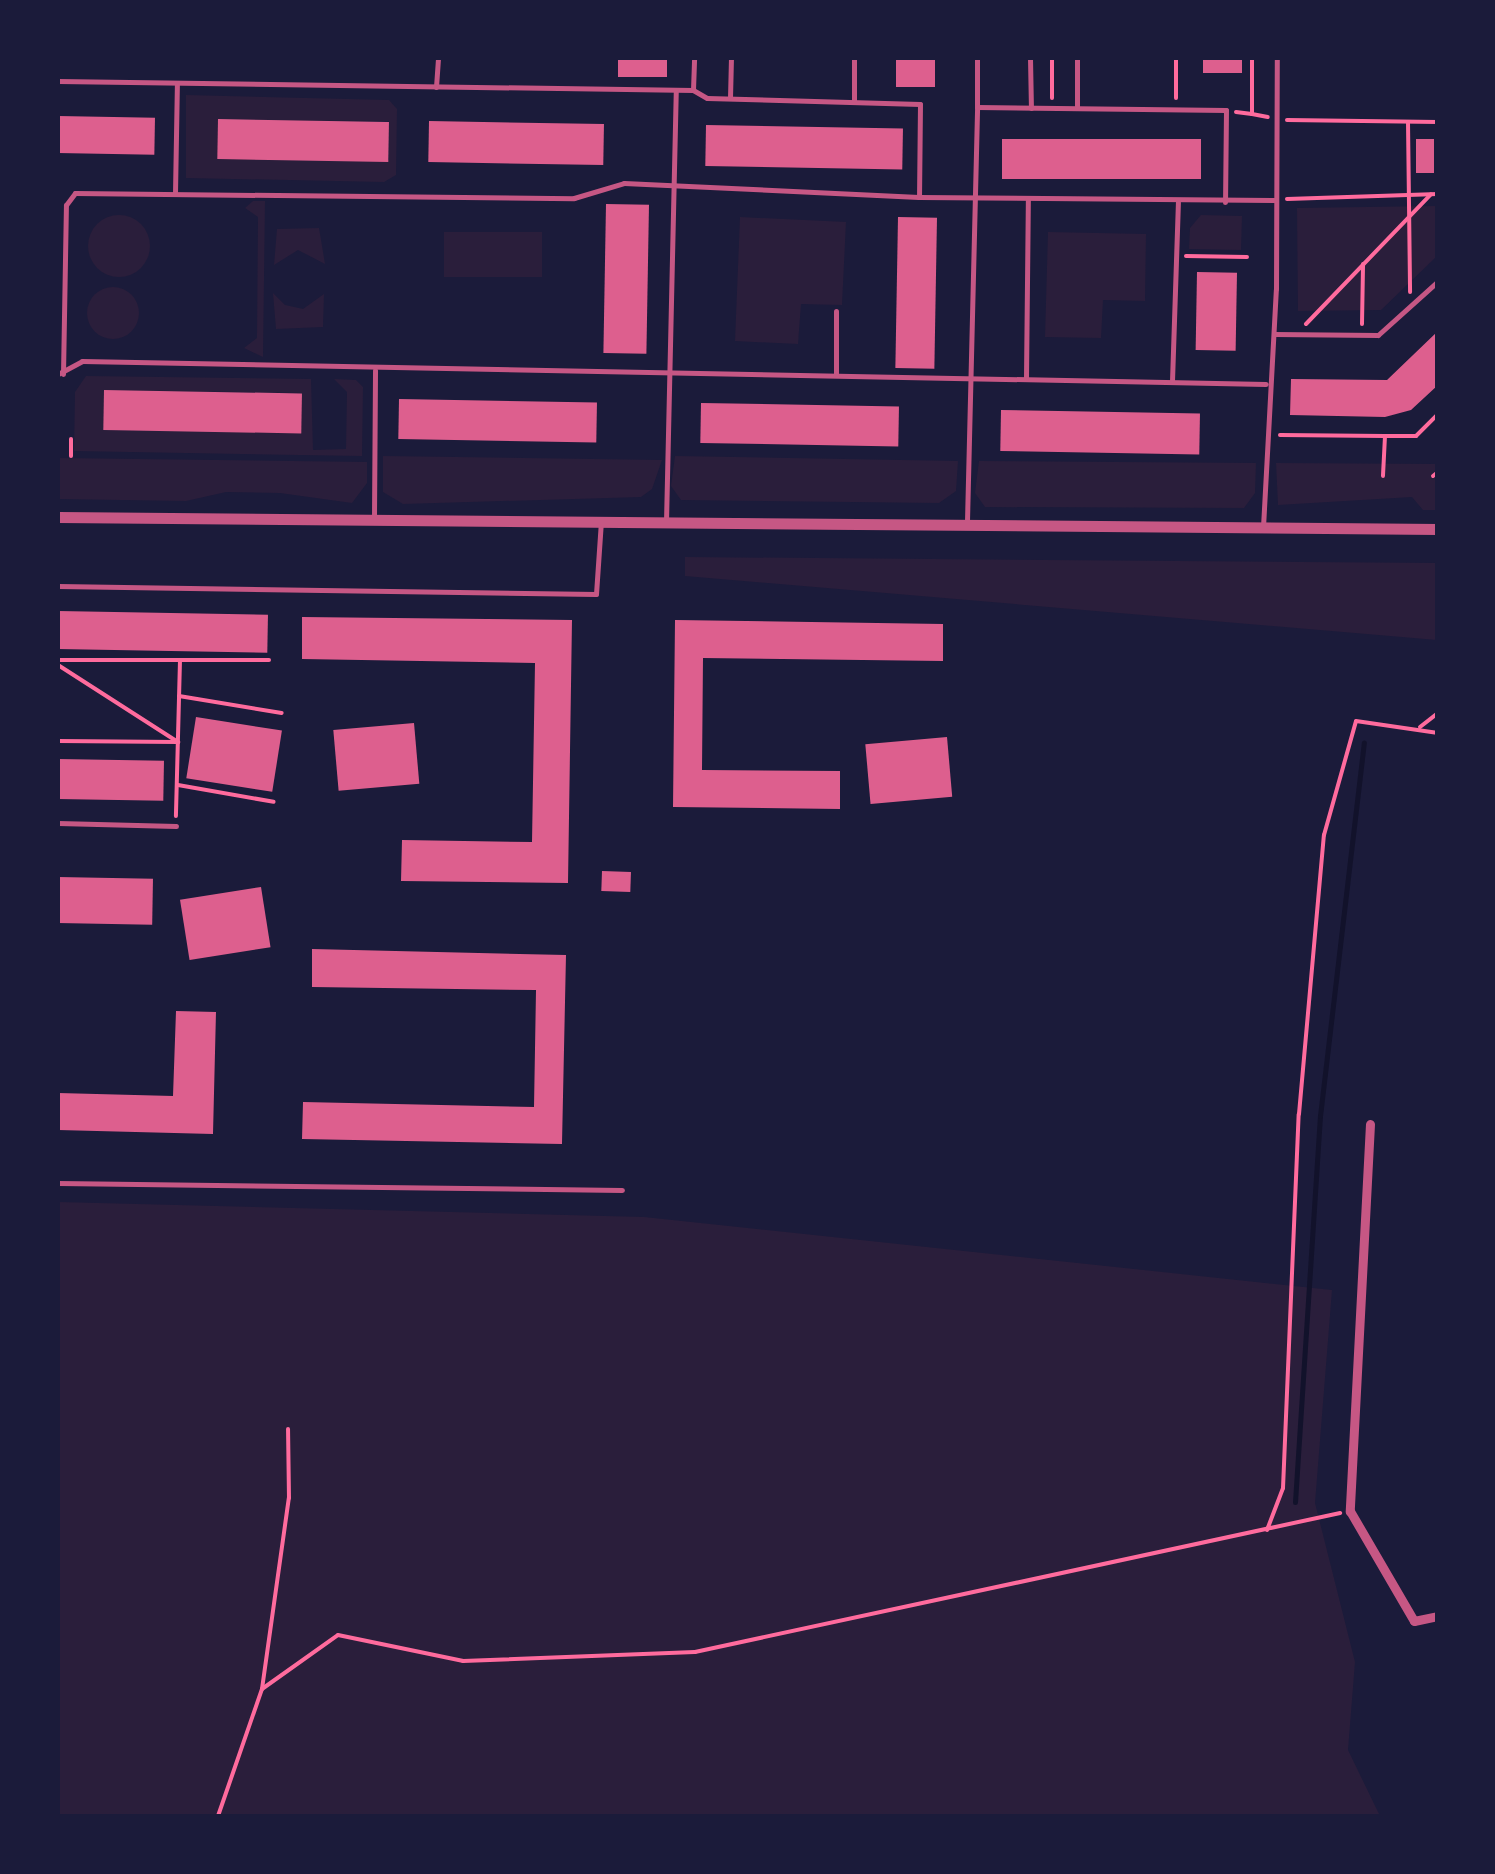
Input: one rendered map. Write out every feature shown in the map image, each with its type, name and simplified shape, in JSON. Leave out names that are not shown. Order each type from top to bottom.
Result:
[{"type":"street","points":[[58,517],[1438,529]]},
{"type":"street","points":[[1370,1124],[1350,1511],[1414,1621],[1438,1616]]},
{"type":"lane","points":[[436,86],[438,58]]},
{"type":"lane","points":[[693,90],[694,58]]},
{"type":"lane","points":[[730,98],[731,58]]},
{"type":"lane","points":[[854,58],[854,102]]},
{"type":"lane","points":[[967,524],[967,377],[977,58]]},
{"type":"lane","points":[[1030,58],[1031,108]]},
{"type":"lane","points":[[1077,58],[1077,108]]},
{"type":"lane","points":[[1263,527],[1266,384],[1274,334],[1277,58]]},
{"type":"lane","points":[[58,81],[693,90],[730,98],[920,104],[919,197]]},
{"type":"lane","points":[[175,193],[176,82]]},
{"type":"lane","points":[[666,522],[676,90]]},
{"type":"lane","points":[[977,107],[1226,110],[1225,202]]},
{"type":"lane","points":[[60,374],[69,197],[175,193],[574,198],[624,183],[674,184],[691,191],[919,197],[1275,200]]},
{"type":"lane","points":[[1026,378],[1028,199]]},
{"type":"lane","points":[[1172,382],[1178,202]]},
{"type":"lane","points":[[1274,334],[1378,335],[1438,281]]},
{"type":"lane","points":[[836,311],[836,374]]},
{"type":"lane","points":[[60,374],[82,360],[375,370],[836,374],[1266,384]]},
{"type":"lane","points":[[374,519],[375,370]]},
{"type":"lane","points":[[58,586],[596,594],[601,521]]},
{"type":"lane","points":[[58,823],[176,826]]},
{"type":"lane","points":[[58,1183],[622,1190]]},
{"type":"path","points":[[1052,58],[1052,108]]},
{"type":"path","points":[[1176,58],[1176,110]]},
{"type":"path","points":[[1252,58],[1252,114]]},
{"type":"path","points":[[1226,110],[1276,120],[1438,122]]},
{"type":"path","points":[[1408,122],[1410,306]]},
{"type":"path","points":[[1275,200],[1434,194]]},
{"type":"path","points":[[1296,334],[1434,194]]},
{"type":"path","points":[[1186,256],[1247,256]]},
{"type":"path","points":[[1362,335],[1364,264]]},
{"type":"path","points":[[1265,436],[1416,436],[1438,414]]},
{"type":"path","points":[[1383,476],[1386,436]]},
{"type":"path","points":[[71,439],[71,456]]},
{"type":"path","points":[[176,826],[180,660]]},
{"type":"path","points":[[58,662],[270,660]]},
{"type":"path","points":[[58,662],[178,742]]},
{"type":"path","points":[[179,696],[282,713]]},
{"type":"path","points":[[1420,727],[1438,713]]},
{"type":"path","points":[[1266,1530],[1282,1488],[1298,1114],[1324,835],[1356,721],[1420,727],[1438,733]]},
{"type":"path","points":[[58,741],[178,742]]},
{"type":"path","points":[[178,785],[274,802]]},
{"type":"path","points":[[218,1816],[262,1689],[289,1498],[288,1428]]},
{"type":"path","points":[[262,1689],[338,1635],[463,1660],[695,1652],[1350,1511]]},
{"type":"shaded area","points":[[186,95],[389,100],[397,109],[396,175],[384,182],[186,178]],"holes":[[[218,120],[389,121],[389,160],[218,159]]]},
{"type":"shaded area","points":[[253,201],[265,201],[263,357],[244,348],[257,338],[258,217],[245,208]]},
{"type":"shaded area","points":[[1435,206],[1436,257],[1381,310],[1298,311],[1297,208]]},
{"type":"shaded area","points":[[119,215],[141,224],[150,246],[141,268],[119,277],[97,268],[88,246],[97,224]]},
{"type":"shaded area","points":[[1201,215],[1242,216],[1241,250],[1189,249],[1190,228]]},
{"type":"shaded area","points":[[740,217],[846,222],[842,305],[801,304],[798,344],[735,341]]},
{"type":"shaded area","points":[[319,228],[325,264],[298,250],[274,265],[277,229]]},
{"type":"shaded area","points":[[444,232],[542,232],[542,277],[444,277]]},
{"type":"shaded area","points":[[1048,232],[1146,234],[1145,301],[1103,300],[1101,338],[1045,337]]},
{"type":"shaded area","points":[[113,287],[131,295],[139,313],[131,331],[113,339],[95,331],[87,313],[95,295]]},
{"type":"shaded area","points":[[273,293],[285,305],[303,309],[324,294],[323,327],[276,329]]},
{"type":"shaded area","points":[[86,376],[311,379],[313,450],[346,449],[347,392],[334,379],[356,380],[363,387],[362,456],[74,451],[75,392]],"holes":[[[104,390],[302,393],[301,431],[104,430]]]},
{"type":"shaded area","points":[[383,456],[662,460],[652,489],[641,497],[403,504],[383,492]]},
{"type":"shaded area","points":[[675,456],[958,461],[956,491],[939,503],[681,500],[671,486]]},
{"type":"shaded area","points":[[58,458],[367,462],[367,483],[352,503],[280,493],[226,492],[186,501],[58,499]]},
{"type":"shaded area","points":[[979,461],[1256,463],[1255,493],[1244,508],[985,507],[975,493]]},
{"type":"shaded area","points":[[1276,463],[1437,464],[1437,510],[1423,510],[1412,497],[1278,505]]},
{"type":"shaded area","points":[[685,557],[1437,563],[1437,640],[685,576]]},
{"type":"shaded area","points":[[58,1202],[644,1217],[1332,1290],[1315,1503],[1355,1662],[1348,1750],[1380,1816],[58,1816]]},
{"type":"building","points":[[618,58],[667,58],[667,77],[618,77]]},
{"type":"building","points":[[896,58],[935,58],[935,87],[896,87]]},
{"type":"building","points":[[1203,58],[1242,58],[1242,73],[1203,73]]},
{"type":"building","points":[[58,116],[155,118],[154,155],[58,153]]},
{"type":"building","points":[[218,119],[389,122],[388,162],[217,159]]},
{"type":"building","points":[[429,121],[604,124],[603,165],[428,162]]},
{"type":"building","points":[[706,125],[903,128],[902,169],[705,166]]},
{"type":"building","points":[[1002,139],[1201,139],[1201,179],[1002,179]]},
{"type":"building","points":[[1416,139],[1434,139],[1434,173],[1416,173]]},
{"type":"building","points":[[606,204],[649,205],[646,354],[603,353]]},
{"type":"building","points":[[898,217],[937,218],[934,369],[895,368]]},
{"type":"building","points":[[1197,272],[1237,273],[1236,351],[1196,350]]},
{"type":"building","points":[[1438,331],[1438,385],[1411,410],[1385,417],[1290,415],[1291,379],[1387,380]]},
{"type":"building","points":[[104,390],[302,393],[301,433],[103,430]]},
{"type":"building","points":[[399,399],[597,402],[596,442],[398,439]]},
{"type":"building","points":[[701,403],[899,406],[898,446],[700,443]]},
{"type":"building","points":[[1001,410],[1200,413],[1199,454],[1000,451]]},
{"type":"building","points":[[58,611],[268,615],[267,653],[58,649]]},
{"type":"building","points":[[302,617],[572,620],[568,883],[401,881],[402,840],[532,842],[535,663],[302,659]]},
{"type":"building","points":[[675,620],[943,624],[943,661],[703,658],[702,770],[840,771],[840,809],[673,807]]},
{"type":"building","points":[[196,717],[282,731],[272,792],[186,778]]},
{"type":"building","points":[[414,723],[419,784],[339,791],[333,730]]},
{"type":"building","points":[[947,737],[952,797],[871,804],[865,744]]},
{"type":"building","points":[[58,759],[164,761],[163,801],[58,799]]},
{"type":"building","points":[[602,871],[631,872],[630,892],[601,891]]},
{"type":"building","points":[[58,877],[153,879],[152,925],[58,923]]},
{"type":"building","points":[[261,887],[271,947],[190,960],[180,900]]},
{"type":"building","points":[[312,949],[566,955],[562,1144],[302,1139],[303,1102],[534,1107],[536,990],[312,987]]},
{"type":"building","points":[[176,1011],[216,1012],[213,1134],[58,1130],[58,1093],[173,1096]]},
{"type":"waterway","points":[[1295,1502],[1320,1116],[1364,743]]}]
